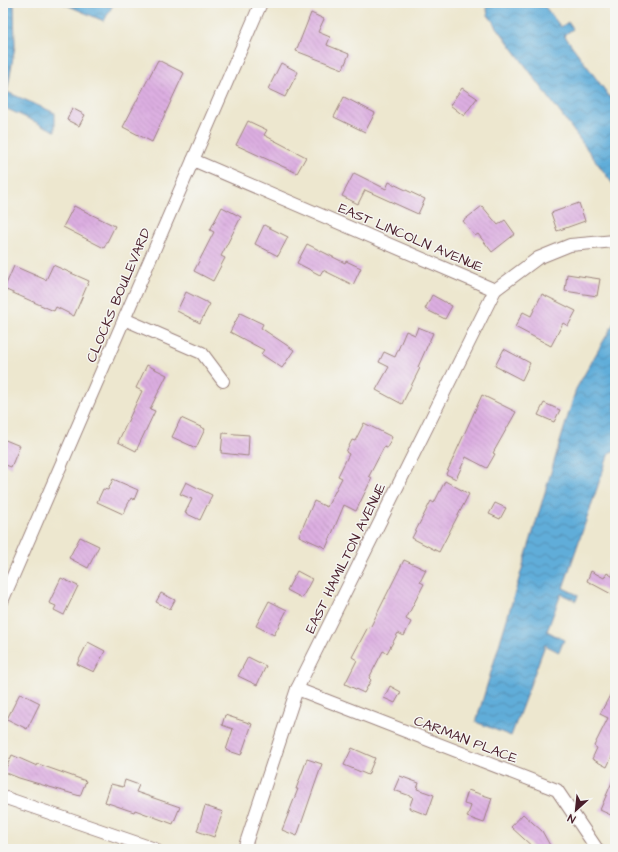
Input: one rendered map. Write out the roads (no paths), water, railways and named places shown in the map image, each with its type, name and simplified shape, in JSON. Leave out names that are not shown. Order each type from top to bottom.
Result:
[{"type":"street","name":"CLOCKS BOULEVARD","points":[[3,599],[261,3]]},
{"type":"street","name":"EAST LINCOLN AVENUE","points":[[193,160],[495,290]]},
{"type":"street","points":[[495,290],[538,258],[570,245],[615,241]]},
{"type":"street","name":"EAST HAMILTON AVENUE","points":[[244,849],[297,689],[495,290]]},
{"type":"street","points":[[124,319],[202,353],[223,381]]},
{"type":"street","name":"CARMAN PLACE","points":[[297,689],[557,790],[597,849]]},
{"type":"street","points":[[3,797],[155,849]]},
{"type":"water","points":[[3,3],[14,3],[15,46],[7,92],[55,113],[55,131],[3,107]]},
{"type":"water","points":[[62,3],[114,3],[104,21]]},
{"type":"water","points":[[486,3],[542,3],[561,27],[568,22],[573,29],[564,35],[615,104],[615,187],[488,15]]},
{"type":"water","points":[[615,321],[615,450],[609,453],[563,588],[578,595],[576,601],[561,594],[547,631],[564,640],[559,652],[545,645],[511,736],[476,722],[576,389]]}]
